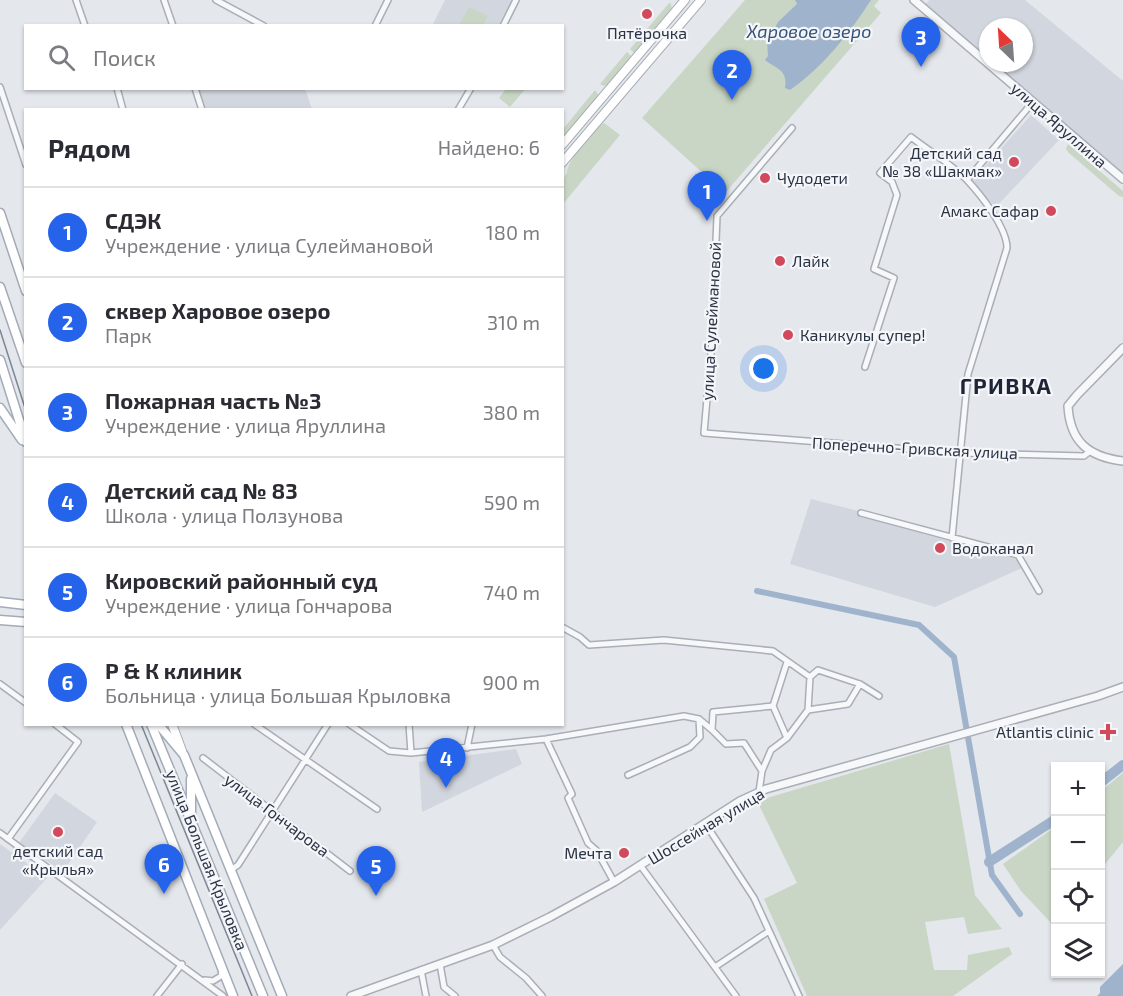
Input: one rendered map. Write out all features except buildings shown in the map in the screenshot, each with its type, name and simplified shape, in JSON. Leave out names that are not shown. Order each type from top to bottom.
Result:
[{"type":"main road","points":[[564,161],[701,0]]},
{"type":"main road","points":[[564,143],[680,2]]},
{"type":"main road","points":[[0,213],[24,285]]},
{"type":"main road","points":[[0,287],[24,357]]},
{"type":"main road","points":[[0,360],[24,437]]},
{"type":"main road","points":[[0,408],[24,440]]},
{"type":"main road","points":[[0,602],[24,605]]},
{"type":"main road","points":[[0,620],[24,622]]},
{"type":"main road","name":"улица Большая Крыловка","points":[[127,726],[233,996]]},
{"type":"main road","name":"улица Большая Крыловка","points":[[152,726],[262,996]]},
{"type":"main road","points":[[160,726],[184,755]]},
{"type":"main road","points":[[173,726],[282,996]]},
{"type":"main road","points":[[191,772],[191,820]]},
{"type":"street","points":[[76,0],[84,24]]},
{"type":"street","points":[[164,0],[172,24]]},
{"type":"street","points":[[216,0],[260,24]]},
{"type":"street","points":[[376,24],[388,0]]},
{"type":"street","points":[[504,24],[516,0]]},
{"type":"street","name":"улица Яруллина","points":[[914,0],[1123,179]]},
{"type":"street","points":[[0,87],[24,159]]},
{"type":"street","points":[[118,90],[122,108]]},
{"type":"street","points":[[196,90],[201,108]]},
{"type":"street","points":[[459,108],[470,90]]},
{"type":"street","points":[[967,180],[1033,102]]},
{"type":"street","name":"улица Сулеймановой","points":[[704,433],[712,341],[717,216],[792,128]]},
{"type":"street","points":[[865,367],[894,278],[874,269],[897,195],[892,182],[880,172],[911,137],[967,180],[1003,228],[1007,239],[1007,248],[968,374],[952,538]]},
{"type":"street","points":[[1089,452],[1074,432],[1069,421],[1068,406],[1123,348]]},
{"type":"street","name":"Поперечно-Гривская улица","points":[[704,433],[960,453],[1084,456],[1089,452],[1123,461]]},
{"type":"street","points":[[861,513],[1018,555],[1039,591]]},
{"type":"street","points":[[564,628],[589,645],[664,639],[773,651],[810,678]]},
{"type":"street","points":[[787,662],[773,706],[787,738]]},
{"type":"street","points":[[759,792],[762,771],[771,750],[787,738],[808,710],[810,678],[818,670],[860,684],[879,696]]},
{"type":"street","points":[[0,684],[24,702]]},
{"type":"street","points":[[808,710],[848,704],[860,684]]},
{"type":"street","name":"Шоссейная улица","points":[[351,996],[494,945],[550,917],[614,882],[705,823],[759,792],[1113,692],[1123,687]]},
{"type":"street","points":[[712,730],[713,712],[773,706]]},
{"type":"street","points":[[352,726],[389,751],[411,753],[546,739],[684,716],[699,719],[726,744],[744,743],[762,771]]},
{"type":"street","points":[[628,775],[690,747],[700,737],[699,719]]},
{"type":"street","points":[[8,839],[78,742],[58,726]]},
{"type":"street","points":[[257,726],[376,809]]},
{"type":"street","points":[[231,870],[238,866],[327,726]]},
{"type":"street","points":[[409,726],[411,753]]},
{"type":"street","points":[[467,748],[472,726]]},
{"type":"street","points":[[546,739],[572,794],[568,798],[588,843],[597,851],[614,882]]},
{"type":"street","name":"улица Гончарова","points":[[203,758],[350,871]]},
{"type":"street","points":[[705,823],[754,898],[799,996]]},
{"type":"street","points":[[0,833],[223,996]]},
{"type":"street","points":[[640,865],[736,996]]},
{"type":"street","points":[[715,967],[769,931]]},
{"type":"street","points":[[494,945],[500,957],[526,978],[542,996]]},
{"type":"street","points":[[202,980],[213,981],[221,976],[222,970],[217,954]]},
{"type":"street","points":[[157,996],[182,964]]},
{"type":"street","points":[[440,964],[444,987],[455,996]]},
{"type":"street","points":[[421,970],[426,996]]},
{"type":"shaded area","points":[[445,0],[512,0],[500,24],[433,24]]},
{"type":"shaded area","points":[[930,0],[1025,0],[1123,81],[1123,173],[1005,72],[1033,72],[1033,18],[979,18],[979,50],[925,4]]},
{"type":"shaded area","points":[[197,90],[305,90],[312,108],[204,108]]},
{"type":"shaded area","name":"Детский сад № 38 «Шакмак»","points":[[1031,115],[1059,140],[996,207],[970,183]]},
{"type":"shaded area","points":[[811,499],[1008,549],[1017,556],[1022,568],[935,607],[790,564]]},
{"type":"shaded area","points":[[516,749],[522,764],[422,812],[419,762]]},
{"type":"shaded area","name":"детский сад «Крылья»","points":[[55,793],[97,822],[63,872],[19,843]]},
{"type":"shaded area","points":[[0,844],[47,878],[0,930]]},
{"type":"green space","points":[[745,0],[879,0],[874,6],[881,13],[725,193],[642,118]]},
{"type":"green space","points":[[670,2],[672,8],[670,11],[634,53],[630,49]]},
{"type":"green space","points":[[469,7],[488,16],[484,24],[460,24]]},
{"type":"green space","points":[[627,52],[631,56],[607,85],[600,84]]},
{"type":"green space","points":[[505,90],[524,90],[510,107],[499,98]]},
{"type":"green space","points":[[595,90],[597,97],[564,136],[564,128]]},
{"type":"green space","points":[[604,123],[620,135],[564,203],[564,178],[571,161]]},
{"type":"green space","points":[[1068,144],[1123,191],[1123,197],[1069,153],[1066,149]]},
{"type":"green space","points":[[949,744],[975,895],[1002,929],[968,934],[964,917],[925,922],[934,970],[967,970],[968,955],[1009,947],[1012,954],[953,996],[807,996],[764,899],[797,883],[757,801]]},
{"type":"green space","points":[[1123,773],[1123,842],[1105,864],[1105,816],[1105,788]]},
{"type":"green space","points":[[1051,830],[1051,923],[1021,891],[1003,864]]},
{"type":"water","name":"Харовое озеро","points":[[795,0],[871,0],[835,49],[790,90],[785,88],[783,73],[765,60],[768,56],[767,42],[778,22],[797,4]]},
{"type":"water","points":[[1123,964],[1123,996],[1097,996],[1100,993],[1100,987]]},
{"type":"waterway","points":[[757,591],[919,625],[954,657],[992,875],[1020,914]]},
{"type":"waterway","points":[[1105,779],[1123,765]]},
{"type":"waterway","points":[[989,862],[1051,822]]},
{"type":"tram line","points":[[0,330],[24,405]]},
{"type":"tram line","points":[[142,726],[252,996]]},
{"type":"place","name":"Пятёрочка","points":[[647,14]]},
{"type":"place","name":"Пожарная часть №3","points":[[921,67]]},
{"type":"place","name":"сквер Харовое озеро","points":[[732,100]]},
{"type":"place","name":"Детский сад № 38 «Шакмак»","points":[[1014,162]]},
{"type":"place","name":"Чудодети","points":[[765,178]]},
{"type":"place","name":"Амакс Сафар","points":[[1051,211]]},
{"type":"place","name":"СДЭК","points":[[707,221]]},
{"type":"place","name":"Лайк","points":[[780,261]]},
{"type":"place","name":"Каникулы супер!","points":[[788,335]]},
{"type":"place","name":"Водоканал","points":[[940,548]]},
{"type":"place","name":"Atlantis clinic","points":[[1108,732]]},
{"type":"place","name":"Детский сад № 83","points":[[446,788]]},
{"type":"place","name":"детский сад «Крылья»","points":[[58,832]]},
{"type":"place","name":"Мечта","points":[[624,853]]},
{"type":"place","name":"Р & К клиник","points":[[164,894]]},
{"type":"place","name":"Кировский районный суд","points":[[376,896]]},
{"type":"district","name":"ГРИВКА","points":[[1006,386]]}]
